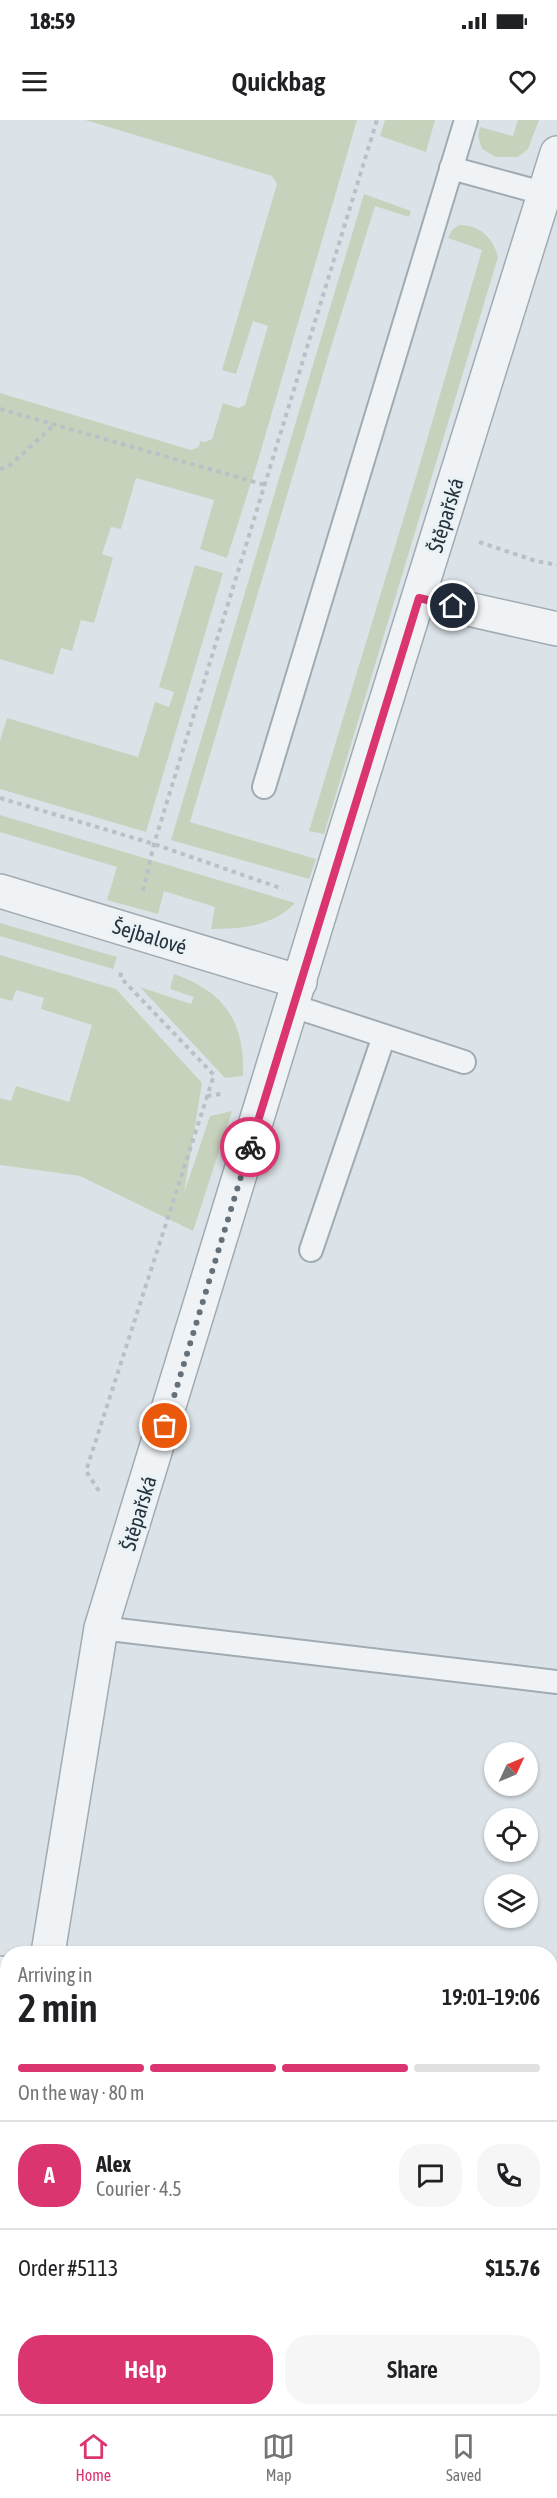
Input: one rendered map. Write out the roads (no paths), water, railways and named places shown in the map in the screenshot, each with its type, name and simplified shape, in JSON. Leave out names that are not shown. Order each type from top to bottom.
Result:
[{"type":"street","name":"Štěpařská","points":[[49,1946],[101,1628],[130,1540],[323,903],[419,598],[551,195],[557,153]]},
{"type":"street","points":[[419,598],[557,629]]},
{"type":"street","name":"Šejbalové","points":[[0,891],[297,994]]},
{"type":"lane","points":[[264,787],[466,120]]},
{"type":"lane","points":[[451,168],[551,195]]},
{"type":"lane","points":[[297,994],[384,1036],[464,1062]]},
{"type":"lane","points":[[311,1250],[384,1036]]},
{"type":"lane","points":[[101,1628],[557,1682]]}]
